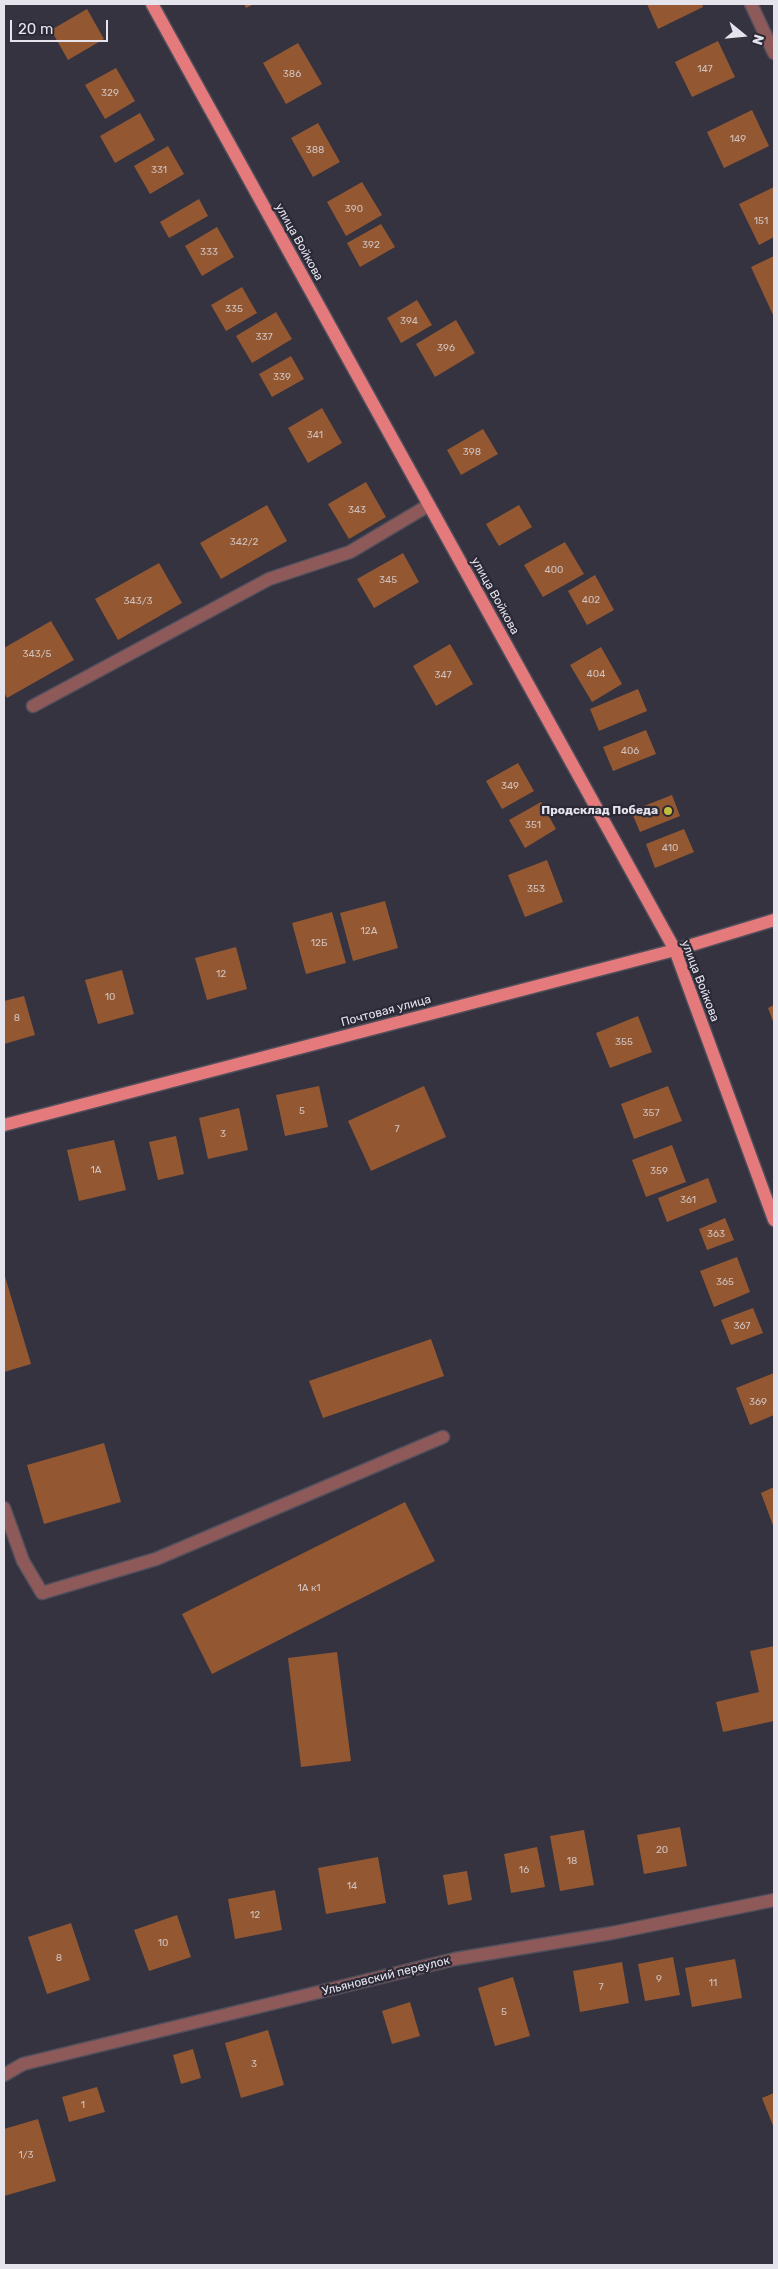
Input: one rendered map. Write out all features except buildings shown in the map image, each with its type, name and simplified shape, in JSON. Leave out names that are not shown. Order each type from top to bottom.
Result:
[{"type":"main road","name":"улица Войкова","points":[[152,4],[675,950],[774,1220]]},
{"type":"main road","name":"Почтовая улица","points":[[4,1125],[675,950],[774,920]]},
{"type":"street","points":[[751,4],[774,53]]},
{"type":"street","points":[[32,706],[269,579],[350,552],[429,505]]},
{"type":"street","points":[[4,1508],[22,1561],[42,1593],[156,1559],[443,1437]]},
{"type":"street","name":"Ульяновский переулок","points":[[4,2075],[23,2064],[455,1960],[612,1933],[774,1900]]},
{"type":"place","name":"Продсклад Победа","points":[[668,811]]}]
